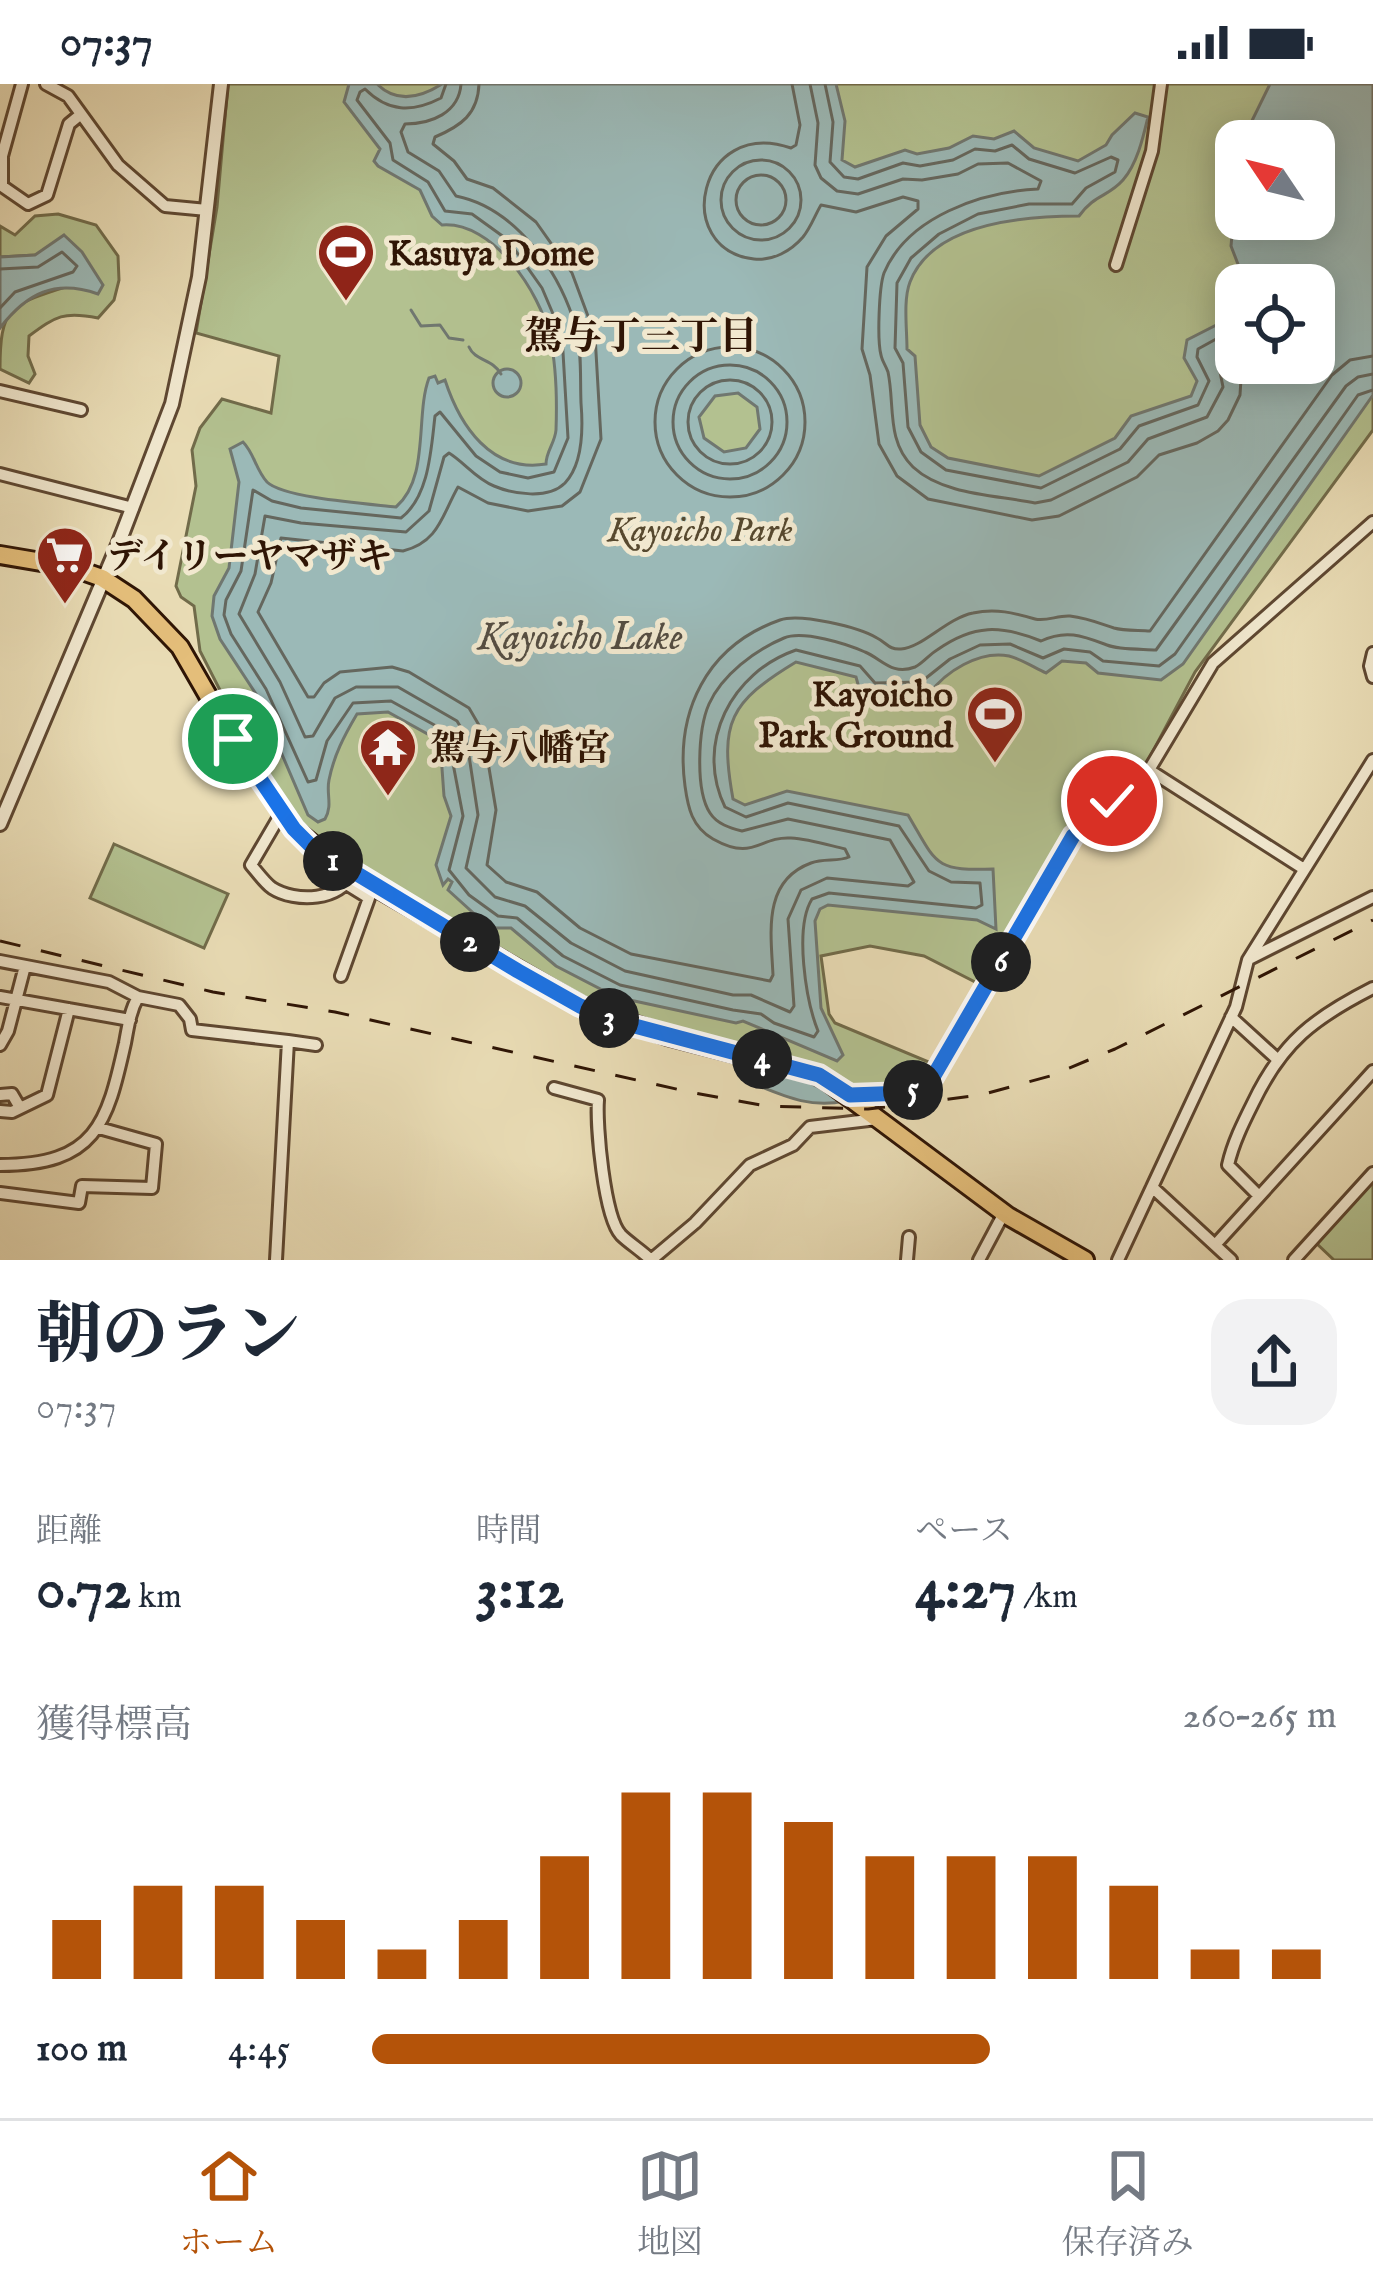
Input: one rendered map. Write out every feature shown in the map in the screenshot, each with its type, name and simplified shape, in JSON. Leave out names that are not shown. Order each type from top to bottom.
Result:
[{"type":"main road","points":[[0,555],[102,578],[134,599],[180,647],[282,812],[311,846],[350,879],[580,1006],[651,1031],[819,1075],[1004,1213],[1085,1260]]},
{"type":"street","points":[[22,84],[2,156],[2,187],[28,204],[47,195],[69,124],[80,115]]},
{"type":"street","points":[[46,84],[68,96],[118,165],[165,206],[207,210]]},
{"type":"street","points":[[0,824],[133,508],[180,373],[200,277],[221,84]]},
{"type":"street","points":[[1116,265],[1152,151],[1161,84]]},
{"type":"street","points":[[0,391],[81,410]]},
{"type":"street","points":[[0,474],[133,508]]},
{"type":"street","points":[[850,1095],[907,1093],[929,1084],[1073,836],[1149,770],[1213,663],[1373,522]]},
{"type":"street","points":[[1373,653],[1373,677]]},
{"type":"street","points":[[1118,1260],[1231,1017],[1248,960],[1373,760]]},
{"type":"street","points":[[1149,770],[1304,869]]},
{"type":"street","points":[[282,812],[251,865],[273,889],[305,898],[337,892],[350,879],[369,898],[341,976]]},
{"type":"street","points":[[1248,960],[1373,897]]},
{"type":"street","points":[[0,961],[109,982],[138,998],[179,1005],[192,1030],[316,1045]]},
{"type":"street","points":[[0,1045],[25,966]]},
{"type":"street","points":[[1259,1196],[1231,1170],[1229,1158],[1277,1059],[1331,1009],[1373,988]]},
{"type":"street","points":[[0,997],[130,1020]]},
{"type":"street","points":[[0,1165],[60,1155],[99,1128],[111,1103],[138,998]]},
{"type":"street","points":[[0,1112],[38,1102],[49,1091],[69,1009]]},
{"type":"street","points":[[1231,1017],[1277,1059]]},
{"type":"street","points":[[276,1260],[288,1041]]},
{"type":"street","points":[[1215,1245],[1373,1071]]},
{"type":"street","points":[[554,1088],[598,1100],[602,1166],[619,1233],[651,1260],[695,1223],[750,1165],[793,1145],[810,1127],[878,1118]]},
{"type":"street","points":[[0,1096],[12,1094],[19,1106]]},
{"type":"street","points":[[0,1193],[79,1203],[82,1186],[152,1189],[156,1144],[99,1128]]},
{"type":"street","points":[[1294,1260],[1373,1173]]},
{"type":"street","points":[[1152,1187],[1232,1260]]},
{"type":"street","points":[[979,1260],[1004,1213]]},
{"type":"street","points":[[907,1260],[909,1237]]},
{"type":"green space","name":"Kayoicho Lake","points":[[228,84],[1373,84],[1373,430],[1195,672],[1144,768],[1071,834],[985,987],[924,956],[870,946],[821,956],[829,1014],[835,1023],[936,1065],[917,1084],[852,1088],[828,1072],[785,1058],[629,1018],[535,974],[347,865],[301,827],[271,790],[200,651],[194,606],[181,597],[176,586],[196,486],[192,450],[200,428],[222,399],[271,413],[279,356],[196,333],[217,207]]},
{"type":"green space","points":[[58,214],[96,225],[118,256],[119,280],[114,300],[98,318],[61,317],[29,336],[28,356],[35,374],[29,383],[0,369],[7,319],[23,303],[71,285],[35,255],[0,257],[0,226],[15,235],[35,216]]},
{"type":"green space","points":[[114,844],[228,894],[204,948],[90,898]]},
{"type":"green space","points":[[1373,1180],[1373,1260],[1334,1260],[1315,1242]]},
{"type":"water","name":"Kayoicho Lake","points":[[349,84],[377,84],[392,94],[408,96],[442,84],[836,84],[845,121],[842,160],[855,167],[905,150],[917,154],[949,148],[973,136],[994,139],[1014,131],[1034,148],[1078,161],[1106,145],[1135,113],[1148,117],[1128,174],[1079,216],[1009,221],[960,235],[939,246],[910,282],[907,349],[915,356],[920,425],[931,447],[948,458],[1039,476],[1115,438],[1131,416],[1191,396],[1197,381],[1184,358],[1187,340],[1215,326],[1215,384],[1335,384],[1335,264],[1238,264],[1232,240],[1335,240],[1335,120],[1252,120],[1270,84],[1373,84],[1373,395],[1183,664],[1161,680],[1098,673],[1086,663],[1062,661],[1046,673],[1014,657],[998,655],[964,664],[929,694],[861,695],[856,677],[796,662],[743,703],[729,732],[733,799],[745,805],[787,791],[908,815],[939,861],[958,868],[993,869],[996,929],[977,920],[828,905],[820,909],[815,921],[821,1008],[843,1055],[837,1061],[743,1021],[616,997],[556,966],[511,928],[496,928],[480,919],[448,890],[452,882],[448,879],[443,885],[436,865],[451,816],[444,796],[440,741],[388,712],[357,714],[334,762],[325,819],[318,822],[308,815],[256,694],[220,639],[212,616],[214,596],[229,568],[239,482],[230,449],[243,442],[263,477],[276,488],[396,507],[414,480],[429,378],[435,376],[438,383],[445,380],[469,429],[494,454],[509,461],[546,464],[556,430],[550,337],[525,281],[479,234],[442,225],[432,216],[420,190],[374,161],[380,149],[344,102]],"holes":[[[738,393],[757,407],[760,429],[746,448],[724,452],[704,438],[699,417],[715,396]]]},
{"type":"water","points":[[64,235],[82,252],[103,285],[98,294],[68,288],[43,292],[0,328],[0,257],[35,255]]},
{"type":"water","points":[[507,369],[517,373],[521,383],[517,393],[507,397],[497,393],[493,383],[497,373]]},
{"type":"water","points":[[763,1070],[808,1082],[845,1101],[811,1102],[780,1094],[759,1086]]},
{"type":"waterway","points":[[411,310],[421,326],[440,325],[449,338],[463,340]]},
{"type":"waterway","points":[[469,347],[501,374]]},
{"type":"railway","points":[[0,941],[213,992],[335,1012],[694,1093],[766,1106],[868,1109],[981,1095],[1050,1076],[1115,1049],[1373,920]]},
{"type":"place","name":"Kasuya Dome","points":[[346,303]]},
{"type":"place","name":"デイリーヤマザキ","points":[[65,606]]},
{"type":"place","name":"Kayoicho Park Ground","points":[[995,765]]},
{"type":"place","name":"駕与八幡宮","points":[[388,798]]},
{"type":"district","name":"駕与丁三丁目","points":[[641,335]]},
{"type":"route","points":[[233,739],[294,829],[311,846],[518,971],[616,1021],[819,1075],[850,1095],[907,1093],[929,1084],[1073,836],[1112,801]]},
{"type":"park label","name":"Kayoicho Park","points":[[700,528]]}]
